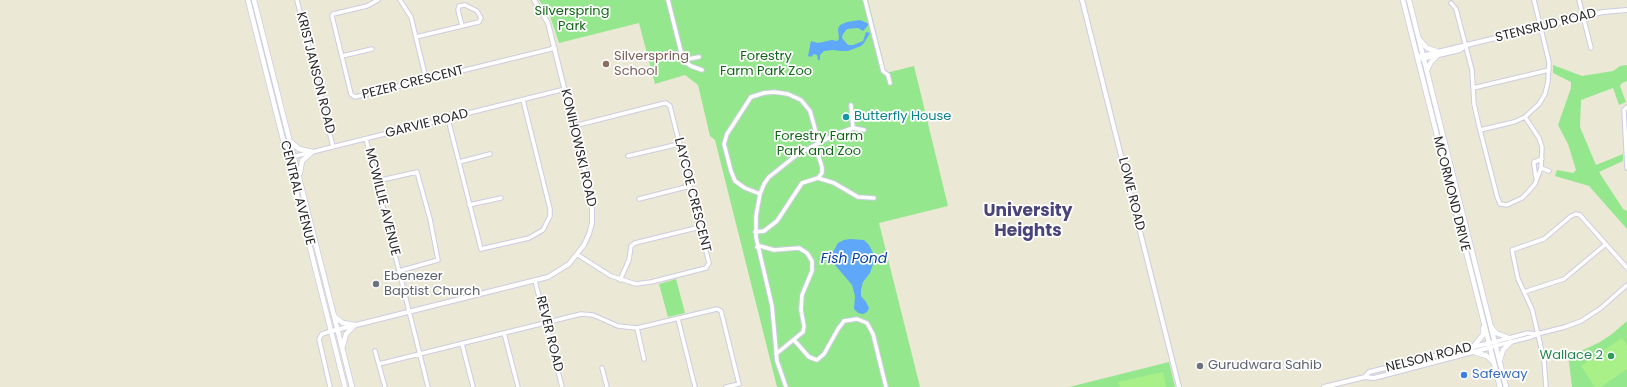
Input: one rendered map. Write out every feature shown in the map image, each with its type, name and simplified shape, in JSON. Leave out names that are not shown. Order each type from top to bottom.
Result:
[{"type":"main road","name":"CENTRAL AVENUE","points":[[248,0],[345,387]]},
{"type":"main road","name":"CENTRAL AVENUE","points":[[254,0],[352,387]]},
{"type":"main road","name":"MCORMOND DRIVE","points":[[1403,0],[1484,324],[1500,362],[1506,387]]},
{"type":"main road","name":"MCORMOND DRIVE","points":[[1409,0],[1489,323],[1494,364],[1500,387]]},
{"type":"main road","points":[[1420,40],[1427,48],[1436,53],[1427,70]]},
{"type":"main road","points":[[290,142],[299,149],[312,152]]},
{"type":"main road","points":[[300,179],[302,161],[312,152]]},
{"type":"main road","points":[[334,316],[343,323],[355,325]]},
{"type":"main road","points":[[1489,323],[1496,333],[1510,340],[1501,354],[1500,362]]},
{"type":"main road","points":[[1484,324],[1483,335],[1473,349],[1487,356],[1494,364]]},
{"type":"main road","points":[[343,350],[345,336],[355,325]]},
{"type":"street","name":"KRISTJANSON ROAD","points":[[297,0],[333,147]]},
{"type":"street","name":"PEZER CRESCENT","points":[[378,0],[367,6],[334,14],[332,16],[351,94],[355,96],[555,48]]},
{"type":"street","points":[[400,0],[411,17],[426,79]]},
{"type":"street","name":"KONIHOWSKI ROAD","points":[[332,331],[535,281],[559,271],[570,264],[578,255],[589,234],[593,211],[592,200],[548,23],[534,0]]},
{"type":"street","points":[[668,0],[683,60],[702,70]]},
{"type":"street","points":[[866,0],[883,71],[888,75],[890,83]]},
{"type":"street","name":"LOWE ROAD","points":[[1082,0],[1180,387]]},
{"type":"street","points":[[1480,130],[1514,122],[1526,117],[1539,104],[1545,94],[1548,82],[1549,62],[1534,0]]},
{"type":"street","points":[[1580,0],[1591,48]]},
{"type":"street","points":[[1451,3],[1456,9],[1472,70],[1474,104],[1500,204],[1507,205],[1522,198],[1537,179],[1541,168],[1542,147],[1539,138],[1526,117]]},
{"type":"street","points":[[416,37],[479,22],[481,18],[477,11],[465,5],[459,6],[458,10],[462,26]]},
{"type":"street","name":"STENSRUD ROAD","points":[[1418,58],[1436,53],[1460,50],[1466,46],[1609,11],[1627,10]]},
{"type":"street","points":[[342,56],[372,49]]},
{"type":"street","points":[[683,60],[699,57]]},
{"type":"street","points":[[1473,88],[1549,70]]},
{"type":"street","name":"GARVIE ROAD","points":[[288,158],[565,89]]},
{"type":"street","points":[[760,194],[744,188],[735,181],[730,171],[724,144],[727,134],[751,97],[774,92],[788,94],[801,100],[810,110],[819,143]]},
{"type":"street","points":[[448,118],[481,249],[533,237],[543,230],[547,224],[550,216],[550,209],[523,100]]},
{"type":"street","name":"LAYCOE CRESCENT","points":[[574,126],[666,103],[670,106],[709,264],[706,268],[646,283],[632,283],[611,276],[578,255]]},
{"type":"street","points":[[851,105],[853,128]]},
{"type":"street","points":[[1627,107],[1624,110],[1627,168]]},
{"type":"street","points":[[786,387],[776,354],[772,306],[757,247],[755,232],[760,194],[764,184],[776,170],[798,154],[836,134],[853,128],[864,130]]},
{"type":"street","name":"MCWILLIE AVENUE","points":[[366,139],[428,387]]},
{"type":"street","points":[[628,156],[679,144]]},
{"type":"street","points":[[755,232],[764,230],[777,221],[802,183],[818,178],[822,173],[822,167],[815,145]]},
{"type":"street","points":[[459,162],[490,154]]},
{"type":"street","points":[[1537,179],[1534,162],[1542,159]]},
{"type":"street","points":[[1541,168],[1549,171]]},
{"type":"street","points":[[377,181],[417,172],[430,219],[438,260],[399,270]]},
{"type":"street","points":[[818,178],[834,183],[858,197],[874,198]]},
{"type":"street","points":[[639,199],[690,186]]},
{"type":"street","points":[[470,205],[501,198]]},
{"type":"street","points":[[1546,387],[1544,360],[1532,309],[1518,279],[1512,250],[1514,248],[1544,239],[1571,216],[1576,214],[1580,215],[1627,268]]},
{"type":"street","points":[[620,280],[629,260],[631,246],[635,243],[700,227]]},
{"type":"street","points":[[1524,292],[1564,279],[1606,244]]},
{"type":"street","points":[[757,247],[760,246],[774,250],[799,248],[807,253],[812,261],[812,272],[802,295],[801,310],[804,326],[803,332],[776,354]]},
{"type":"street","name":"REVER ROAD","points":[[535,281],[562,387]]},
{"type":"street","points":[[1492,345],[1528,333],[1537,334],[1565,327],[1587,317],[1601,308],[1627,285]]},
{"type":"street","points":[[379,364],[588,314],[612,325],[637,328],[715,309],[721,311],[739,385],[726,387]]},
{"type":"street","points":[[678,319],[695,387]]},
{"type":"street","points":[[794,340],[809,357],[817,360],[824,354],[844,321],[857,319],[867,323],[873,334],[886,387]]},
{"type":"street","points":[[637,328],[644,359]]},
{"type":"street","points":[[330,387],[319,339],[322,334],[332,331]]},
{"type":"street","points":[[504,333],[518,387]]},
{"type":"street","points":[[462,344],[472,387]]},
{"type":"street","name":"NELSON ROAD","points":[[1324,387],[1365,377],[1371,378],[1492,345]]},
{"type":"street","points":[[376,351],[385,387]]},
{"type":"street","points":[[602,368],[606,387]]},
{"type":"green space","name":"Forestry Farm Park and Zoo","points":[[539,0],[868,0],[886,73],[914,66],[948,206],[879,223],[920,387],[777,387],[715,140],[710,136],[698,85],[685,75],[655,84],[639,23],[559,43],[550,16]]},
{"type":"green space","points":[[1553,65],[1582,76],[1613,71],[1620,66],[1627,65],[1627,81],[1622,83],[1620,86],[1626,102],[1619,105],[1613,88],[1581,100],[1580,127],[1596,165],[1623,154],[1623,161],[1599,172],[1623,209],[1627,211],[1627,229],[1589,186],[1555,176],[1557,170],[1573,173],[1576,170],[1568,144],[1558,125],[1571,88],[1571,82],[1553,73]]},
{"type":"green space","points":[[676,279],[685,313],[668,317],[659,284]]},
{"type":"green space","points":[[1627,321],[1627,387],[1572,387],[1568,354],[1581,351],[1600,342]]},
{"type":"green space","name":"Wallace 2","points":[[1622,338],[1627,345],[1627,369],[1601,387],[1595,387],[1581,366]]},
{"type":"green space","points":[[1169,362],[1175,387],[1069,387]]},
{"type":"green space","points":[[1163,372],[1166,387],[1120,387],[1118,382]]},
{"type":"water","points":[[860,20],[869,24],[863,31],[858,28],[847,29],[842,38],[848,45],[853,45],[863,41],[866,32],[870,33],[861,46],[848,51],[824,51],[820,55],[820,60],[818,60],[817,55],[814,54],[811,57],[808,56],[811,41],[818,43],[832,40],[837,41],[839,39],[838,29],[840,25],[847,22]]},
{"type":"water","name":"Fish Pond","points":[[850,239],[864,240],[869,245],[873,253],[873,264],[870,273],[863,282],[861,290],[861,296],[869,308],[867,312],[863,314],[858,313],[854,309],[855,296],[852,285],[835,265],[833,257],[833,252],[838,243]]},
{"type":"place","name":"Silverspring School","points":[[606,64]]},
{"type":"place","name":"Butterfly House","points":[[846,117]]},
{"type":"place","name":"Ebenezer Baptist Church","points":[[376,284]]},
{"type":"place","name":"Wallace 2","points":[[1611,356]]},
{"type":"place","name":"Gurudwara Sahib","points":[[1200,366]]},
{"type":"place","name":"Safeway","points":[[1464,375]]},
{"type":"district","name":"University Heights","points":[[1028,222]]},
{"type":"park label","name":"Silverspring Park","points":[[572,20]]},
{"type":"park label","name":"Forestry Farm Park Zoo","points":[[766,64]]}]
